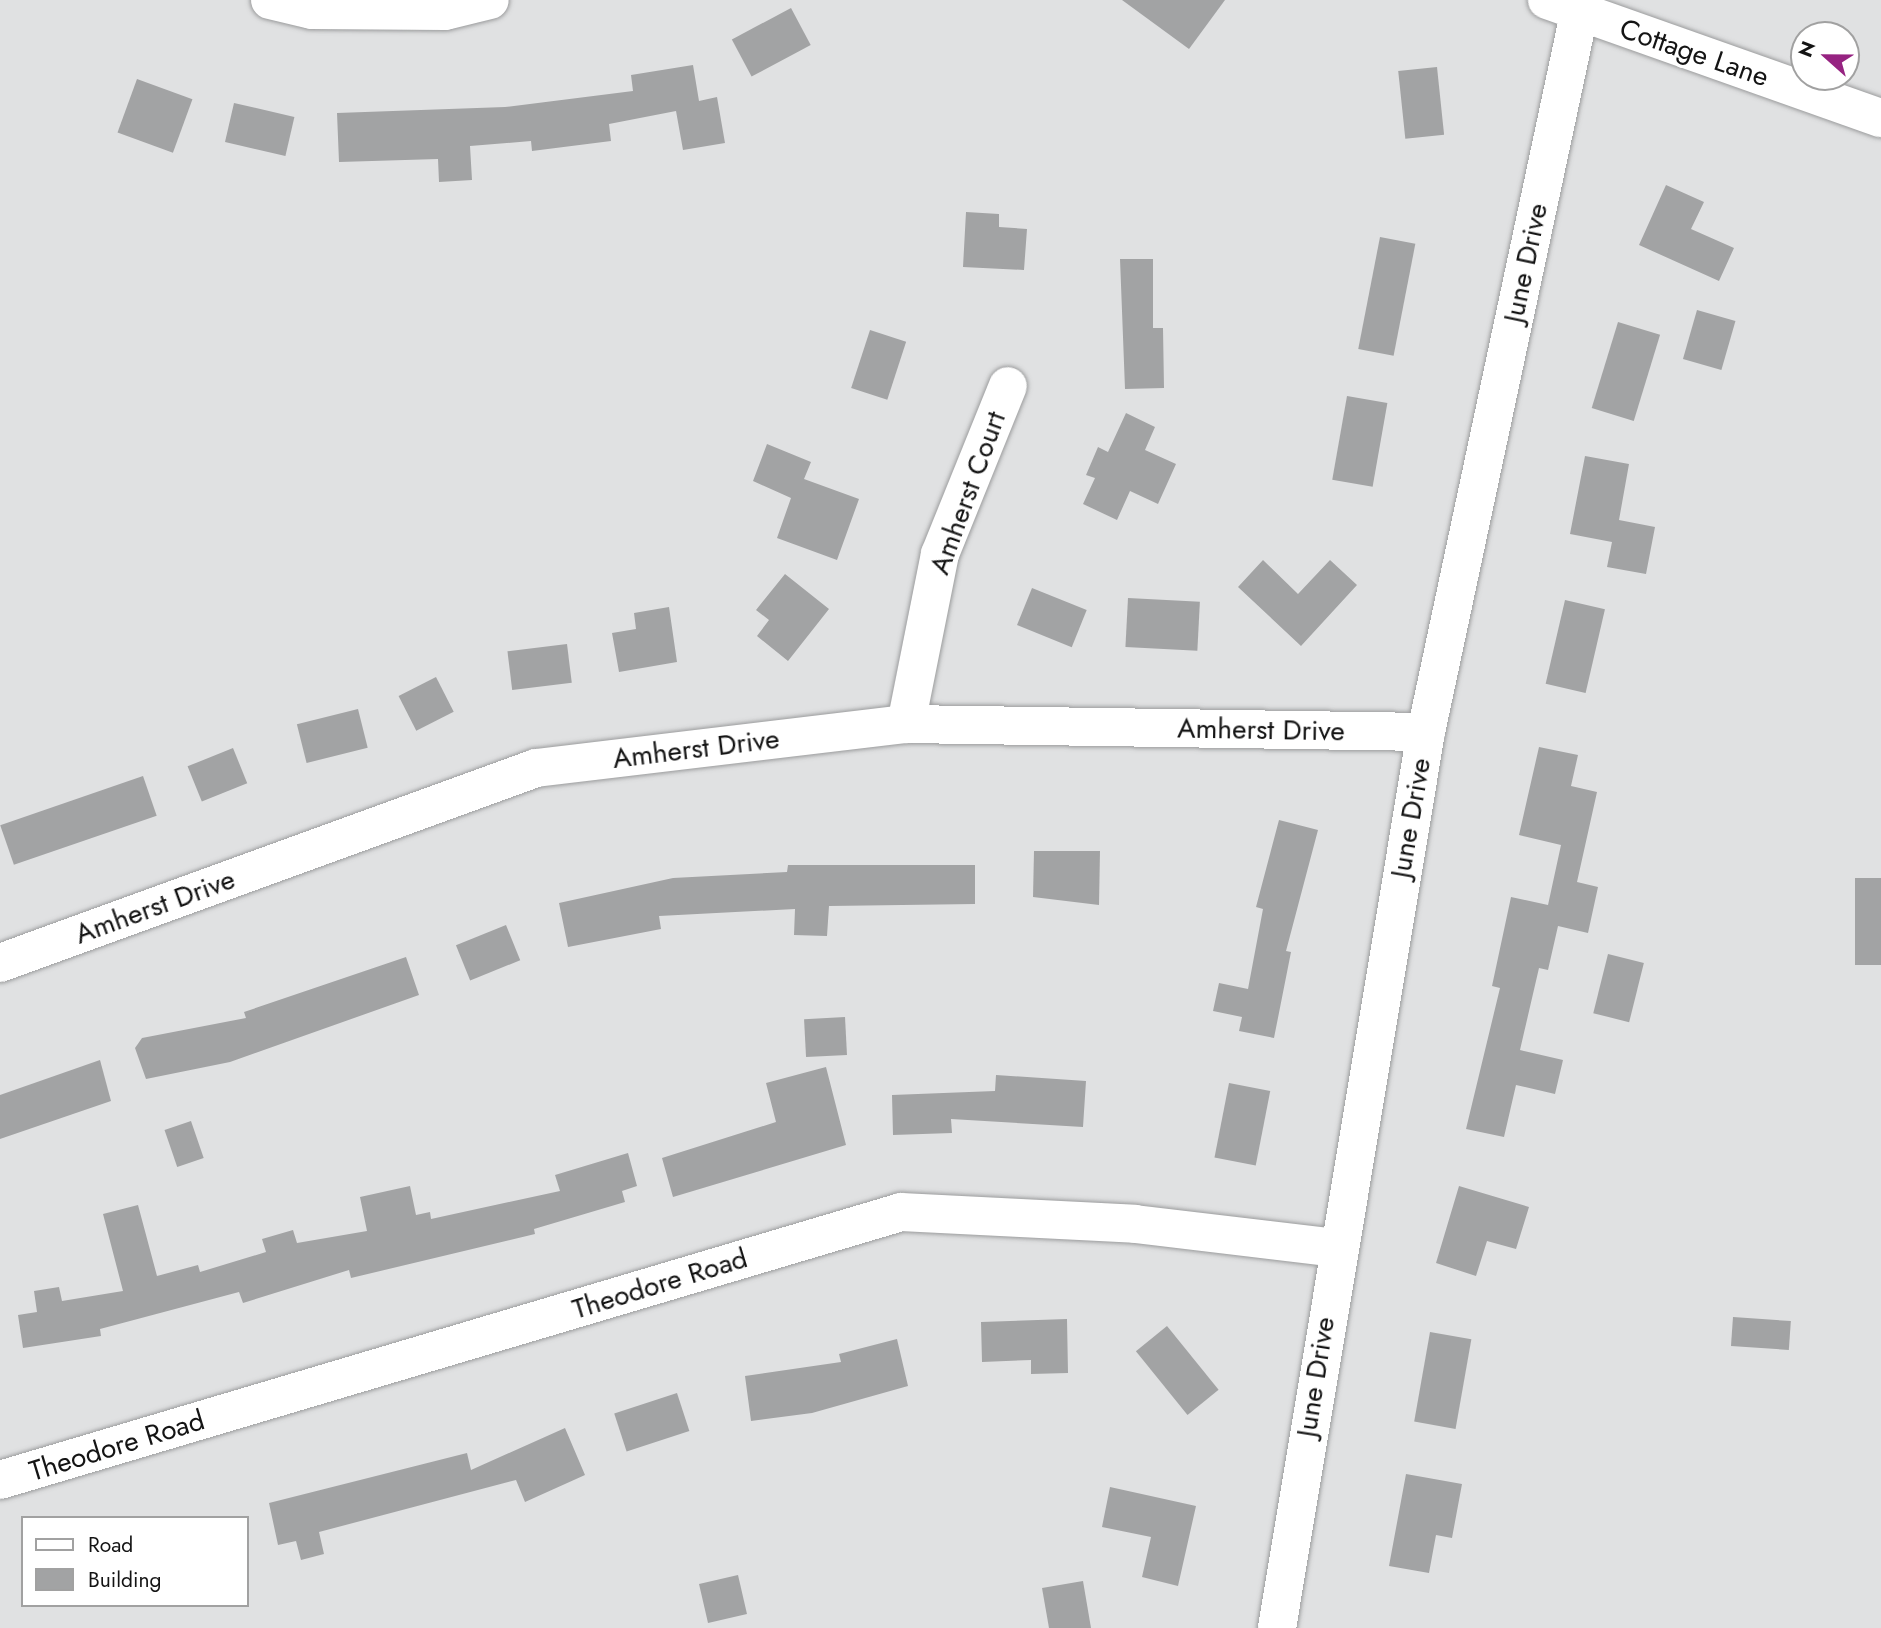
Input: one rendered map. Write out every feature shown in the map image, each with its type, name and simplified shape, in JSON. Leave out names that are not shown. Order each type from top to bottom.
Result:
[{"type":"street","points":[[270,0],[312,10],[445,11],[490,0]]},
{"type":"street","name":"Cottage Lane","points":[[1563,7],[1881,118]]},
{"type":"street","name":"June Drive","points":[[1277,1628],[1336,1248],[1426,732],[1563,7]]},
{"type":"street","name":"Amherst Court","points":[[906,724],[940,554],[1009,386]]},
{"type":"street","name":"Amherst Drive","points":[[0,963],[536,768],[906,724],[1426,732]]},
{"type":"street","name":"Theodore Road","points":[[0,1480],[901,1212],[1135,1224],[1336,1248]]},
{"type":"building","points":[[1122,0],[1225,0],[1189,49]]},
{"type":"building","points":[[791,8],[811,45],[752,77],[732,39]]},
{"type":"building","points":[[693,65],[699,101],[717,97],[725,143],[683,150],[676,111],[609,124],[611,141],[532,151],[531,141],[470,146],[472,180],[439,182],[438,159],[339,162],[337,113],[505,107],[633,91],[631,75]]},
{"type":"building","points":[[1437,67],[1444,135],[1405,139],[1398,71]]},
{"type":"building","points":[[137,79],[192,99],[173,153],[118,133]]},
{"type":"building","points":[[234,103],[294,117],[285,156],[225,142]]},
{"type":"building","points":[[1666,185],[1704,202],[1691,229],[1734,248],[1719,281],[1639,245]]},
{"type":"building","points":[[966,212],[999,214],[999,227],[1027,229],[1024,270],[963,267]]},
{"type":"building","points":[[1380,237],[1415,244],[1394,356],[1358,349]]},
{"type":"building","points":[[1120,259],[1153,259],[1153,328],[1163,328],[1164,388],[1125,389]]},
{"type":"building","points":[[1697,310],[1735,321],[1721,370],[1683,359]]},
{"type":"building","points":[[1618,322],[1660,335],[1634,421],[1592,408]]},
{"type":"building","points":[[870,330],[906,342],[887,400],[851,388]]},
{"type":"building","points":[[1347,396],[1387,403],[1373,487],[1332,480]]},
{"type":"building","points":[[1126,413],[1155,427],[1145,450],[1176,464],[1158,504],[1130,491],[1117,520],[1083,504],[1095,478],[1086,475],[1098,447],[1108,452]]},
{"type":"building","points":[[767,444],[811,462],[804,479],[859,499],[837,560],[777,538],[791,498],[753,481]]},
{"type":"building","points":[[1585,456],[1629,464],[1619,520],[1655,527],[1646,574],[1607,567],[1612,542],[1570,534]]},
{"type":"building","points":[[1263,560],[1298,594],[1330,560],[1357,585],[1301,646],[1238,587]]},
{"type":"building","points":[[785,574],[829,609],[788,661],[757,636],[769,620],[756,610]]},
{"type":"building","points":[[1032,588],[1087,610],[1072,647],[1017,625]]},
{"type":"building","points":[[1128,598],[1200,602],[1197,651],[1125,647]]},
{"type":"building","points":[[1565,600],[1605,609],[1586,693],[1546,684]]},
{"type":"building","points":[[669,607],[677,662],[619,672],[612,633],[636,629],[634,613]]},
{"type":"building","points":[[567,644],[572,683],[512,690],[507,651]]},
{"type":"building","points":[[436,677],[454,712],[416,731],[399,696]]},
{"type":"building","points":[[358,709],[368,748],[307,763],[297,724]]},
{"type":"building","points":[[1539,747],[1578,755],[1571,786],[1597,792],[1577,882],[1598,887],[1588,933],[1558,926],[1548,970],[1539,968],[1520,1050],[1563,1060],[1555,1094],[1516,1085],[1504,1137],[1466,1129],[1500,988],[1492,986],[1511,897],[1548,905],[1561,845],[1519,835]]},
{"type":"building","points":[[233,748],[247,783],[202,802],[188,766]]},
{"type":"building","points":[[143,776],[157,816],[14,865],[0,825]]},
{"type":"building","points":[[1279,820],[1318,830],[1286,951],[1291,952],[1274,1038],[1239,1031],[1242,1017],[1213,1011],[1219,983],[1248,989],[1263,909],[1256,907]]},
{"type":"building","points":[[1034,851],[1100,851],[1099,905],[1033,897]]},
{"type":"building","points":[[788,865],[975,865],[975,904],[829,906],[827,936],[794,935],[795,909],[659,916],[661,929],[568,947],[559,903],[673,878],[787,872]]},
{"type":"building","points":[[1855,878],[1881,878],[1881,965],[1855,965]]},
{"type":"building","points":[[506,925],[520,960],[470,980],[456,945]]},
{"type":"building","points":[[1608,954],[1644,963],[1629,1022],[1593,1013]]},
{"type":"building","points":[[406,957],[419,995],[230,1062],[146,1079],[135,1048],[142,1038],[246,1018],[244,1012]]},
{"type":"building","points":[[845,1017],[847,1055],[806,1057],[804,1019]]},
{"type":"building","points":[[100,1060],[111,1101],[0,1139],[0,1095]]},
{"type":"building","points":[[826,1067],[846,1145],[673,1197],[662,1158],[776,1122],[766,1083]]},
{"type":"building","points":[[996,1075],[1086,1081],[1083,1127],[951,1119],[952,1133],[893,1135],[892,1095],[995,1091]]},
{"type":"building","points":[[1229,1083],[1270,1091],[1256,1166],[1214,1158]]},
{"type":"building","points":[[191,1121],[204,1158],[177,1167],[165,1130]]},
{"type":"building","points":[[628,1153],[637,1186],[622,1191],[625,1202],[534,1229],[535,1234],[351,1278],[349,1270],[243,1303],[239,1292],[100,1329],[101,1336],[23,1348],[18,1315],[37,1312],[34,1291],[59,1287],[62,1301],[123,1291],[103,1214],[138,1205],[157,1276],[198,1265],[200,1272],[266,1252],[262,1239],[293,1230],[297,1243],[367,1231],[360,1197],[410,1186],[416,1215],[430,1212],[431,1219],[560,1191],[555,1175]]},
{"type":"building","points":[[1459,1186],[1529,1207],[1516,1249],[1487,1241],[1476,1276],[1436,1263]]},
{"type":"building","points":[[1733,1317],[1791,1321],[1789,1350],[1731,1346]]},
{"type":"building","points":[[1067,1319],[1068,1373],[1031,1374],[1031,1360],[982,1362],[981,1322]]},
{"type":"building","points":[[1167,1326],[1219,1390],[1188,1415],[1136,1351]]},
{"type":"building","points":[[1430,1332],[1471,1339],[1456,1429],[1414,1422]]},
{"type":"building","points":[[897,1339],[908,1386],[812,1413],[751,1421],[745,1376],[841,1362],[839,1354]]},
{"type":"building","points":[[677,1393],[689,1431],[627,1451],[614,1413]]},
{"type":"building","points":[[565,1428],[585,1475],[525,1502],[516,1480],[319,1532],[324,1554],[301,1560],[296,1541],[278,1545],[269,1503],[467,1453],[471,1470]]},
{"type":"building","points":[[1406,1474],[1462,1484],[1452,1538],[1436,1535],[1429,1573],[1389,1566]]},
{"type":"building","points":[[1110,1487],[1196,1506],[1178,1586],[1142,1577],[1151,1537],[1102,1527]]},
{"type":"building","points":[[738,1575],[747,1614],[708,1623],[699,1584]]},
{"type":"building","points":[[1083,1581],[1091,1628],[1049,1628],[1042,1588]]}]
